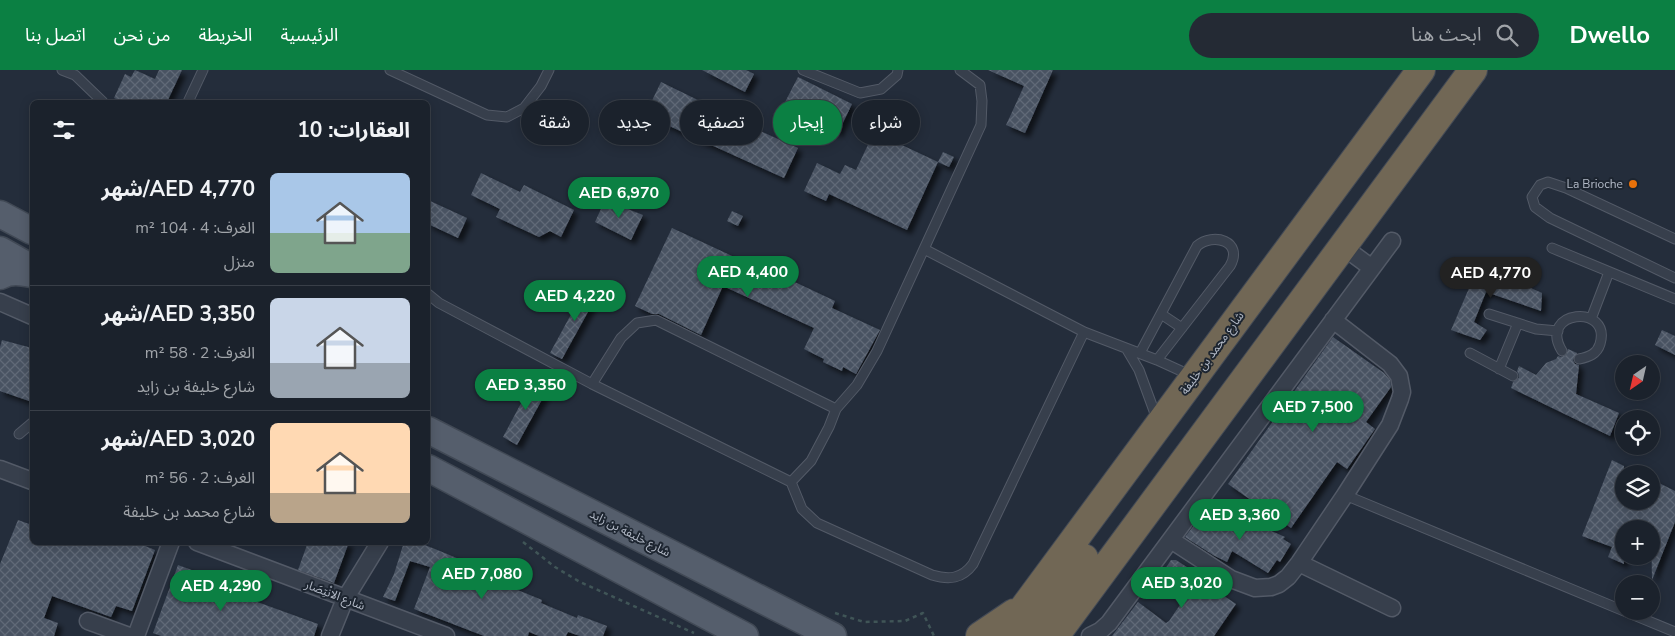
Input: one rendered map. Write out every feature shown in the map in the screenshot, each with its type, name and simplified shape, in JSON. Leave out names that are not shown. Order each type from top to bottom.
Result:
[{"type":"highway","name":"شارع محمد بن خليفة","points":[[1003,636],[1421,70]]},
{"type":"highway","points":[[1055,636],[1466,75]]},
{"type":"highway","points":[[1029,636],[1087,553],[1098,529],[1102,502]]},
{"type":"highway","points":[[980,636],[1027,604]]},
{"type":"main road","points":[[0,214],[30,230]]},
{"type":"main road","points":[[0,250],[30,267]]},
{"type":"main road","points":[[0,276],[9,272],[30,274]]},
{"type":"main road","name":"شارع خليفة بن زايد","points":[[430,431],[831,624]]},
{"type":"main road","points":[[430,471],[440,484],[745,636]]},
{"type":"street","points":[[1090,636],[1100,631],[1109,623],[1392,241]]},
{"type":"street","points":[[1342,246],[1372,268]]},
{"type":"street","points":[[0,302],[30,315]]},
{"type":"street","points":[[1171,540],[1232,579],[1255,588],[1271,587],[1279,584],[1288,577],[1299,563],[1345,496],[1390,425],[1402,392],[1399,376],[1390,364],[1333,320]]},
{"type":"street","points":[[0,469],[30,480]]},
{"type":"street","points":[[136,636],[170,545]]},
{"type":"street","name":"شارع الانْتِصَار","points":[[205,545],[446,636]]},
{"type":"street","points":[[330,636],[345,599],[378,545]]},
{"type":"street","points":[[1299,563],[1392,608]]},
{"type":"street","points":[[88,621],[129,636]]},
{"type":"lane","points":[[62,70],[75,75],[102,100]]},
{"type":"lane","points":[[189,100],[203,70]]},
{"type":"lane","points":[[390,70],[487,116],[507,117],[524,108],[541,86],[550,70]]},
{"type":"lane","points":[[803,70],[860,93],[881,89],[897,75],[898,70]]},
{"type":"lane","points":[[791,482],[810,460],[829,427],[836,409],[857,385],[876,351],[981,125],[982,101],[980,85],[960,70]]},
{"type":"lane","points":[[1675,239],[1566,188],[1550,183],[1540,185],[1532,197],[1536,207],[1550,218],[1675,278]]},
{"type":"lane","points":[[1140,353],[1197,246],[1206,240],[1224,240],[1231,245],[1234,259],[1157,360]]},
{"type":"lane","points":[[1552,248],[1675,299]]},
{"type":"lane","points":[[924,249],[1084,332],[1140,353],[1195,377]]},
{"type":"lane","points":[[1591,318],[1609,272]]},
{"type":"lane","points":[[430,296],[439,303],[592,384],[791,482],[802,509],[818,522],[932,575],[943,578],[959,577],[967,573],[973,564],[1084,332]]},
{"type":"lane","points":[[1161,314],[1182,328]]},
{"type":"lane","points":[[1489,314],[1536,329],[1558,331]]},
{"type":"lane","points":[[1562,351],[1558,345],[1558,331],[1567,318],[1583,316],[1591,318],[1600,331],[1599,347],[1594,354],[1587,358],[1579,359]]},
{"type":"lane","points":[[592,384],[621,338],[637,323],[656,320],[836,409]]},
{"type":"lane","points":[[1500,369],[1518,324]]},
{"type":"lane","points":[[1126,348],[1139,370],[1160,425]]},
{"type":"lane","points":[[1470,353],[1513,376]]},
{"type":"lane","points":[[19,434],[30,425]]},
{"type":"lane","points":[[1345,496],[1615,607]]},
{"type":"lane","points":[[1646,620],[1675,632]]},
{"type":"path","points":[[521,541],[580,582],[701,636]]},
{"type":"path","points":[[831,624],[905,621],[923,613],[934,636]]},
{"type":"building","points":[[135,70],[155,79],[159,70],[182,70],[168,100],[118,100],[114,98],[125,74],[131,77]]},
{"type":"building","points":[[702,70],[746,70],[754,74],[745,92]]},
{"type":"building","points":[[988,70],[1053,70],[1025,133],[1006,125],[1024,86]]},
{"type":"building","points":[[798,77],[852,104],[842,125],[842,100],[786,100]]},
{"type":"building","points":[[661,82],[698,100],[680,100],[680,131],[670,126],[670,100],[652,100]]},
{"type":"building","points":[[763,132],[773,137],[773,145],[791,145],[798,148],[784,178],[711,145],[763,145]]},
{"type":"building","points":[[868,145],[902,145],[938,162],[907,230],[829,194],[826,201],[804,191],[817,163],[840,174],[845,165],[856,170]]},
{"type":"building","points":[[943,152],[954,157],[949,167],[938,162]]},
{"type":"building","points":[[481,173],[520,192],[524,185],[574,210],[561,237],[550,231],[539,237],[496,217],[500,209],[471,195]]},
{"type":"building","points":[[605,200],[643,215],[631,240],[595,222]]},
{"type":"building","points":[[430,201],[467,218],[458,238],[430,225]]},
{"type":"building","points":[[732,211],[743,216],[738,226],[727,221]]},
{"type":"building","points":[[672,228],[745,262],[746,259],[835,301],[832,308],[880,330],[856,374],[843,367],[842,371],[823,362],[824,359],[804,349],[814,328],[723,286],[701,335],[659,314],[652,314],[635,306]]},
{"type":"building","points":[[1479,265],[1542,293],[1541,311],[1486,292],[1474,322],[1487,330],[1480,340],[1451,330]]},
{"type":"building","points":[[587,285],[599,292],[562,359],[550,353]]},
{"type":"building","points":[[1662,330],[1675,336],[1675,355],[1655,345]]},
{"type":"building","points":[[1333,337],[1384,373],[1390,380],[1391,387],[1366,422],[1375,429],[1347,469],[1337,462],[1291,528],[1228,484]]},
{"type":"building","points":[[2,340],[30,347],[30,401],[0,391],[0,347]]},
{"type":"building","points":[[1568,349],[1577,353],[1573,360],[1575,364],[1579,365],[1576,394],[1615,411],[1615,423],[1610,436],[1511,388],[1513,382],[1519,378],[1517,371],[1519,366],[1536,375],[1546,363],[1556,359],[1558,356],[1566,355]]},
{"type":"building","points":[[535,377],[550,385],[517,445],[503,437]]},
{"type":"building","points":[[1612,460],[1622,465],[1615,465],[1615,510],[1660,510],[1660,484],[1675,491],[1675,522],[1660,560],[1660,520],[1615,520],[1615,560],[1608,557],[1612,547],[1582,536]]},
{"type":"building","points":[[1222,509],[1285,537],[1283,539],[1291,544],[1280,562],[1277,560],[1268,573],[1232,551],[1227,562],[1185,537],[1199,519],[1215,526]]},
{"type":"building","points":[[18,520],[30,524],[30,545],[142,545],[155,550],[132,611],[116,606],[111,617],[52,596],[44,618],[58,623],[54,636],[0,636],[0,564]]},
{"type":"building","points":[[307,545],[348,545],[334,583],[298,570]]},
{"type":"building","points":[[403,545],[425,545],[478,567],[476,573],[542,600],[541,603],[577,618],[578,615],[607,626],[603,636],[580,636],[568,632],[566,636],[539,636],[529,632],[528,636],[484,636],[414,609],[430,567],[410,561],[395,601],[383,597],[394,574]]},
{"type":"building","points":[[1171,560],[1176,560],[1211,583],[1209,586],[1236,604],[1214,636],[1112,636],[1138,602],[1166,623],[1169,621],[1188,593],[1161,575]]},
{"type":"building","points":[[178,565],[238,587],[235,594],[318,624],[314,636],[161,636],[153,633]]},
{"type":"building","points":[[1652,565],[1658,565],[1654,575],[1652,575]]},
{"type":"place","name":"La Brioche","points":[[1633,184]]}]
